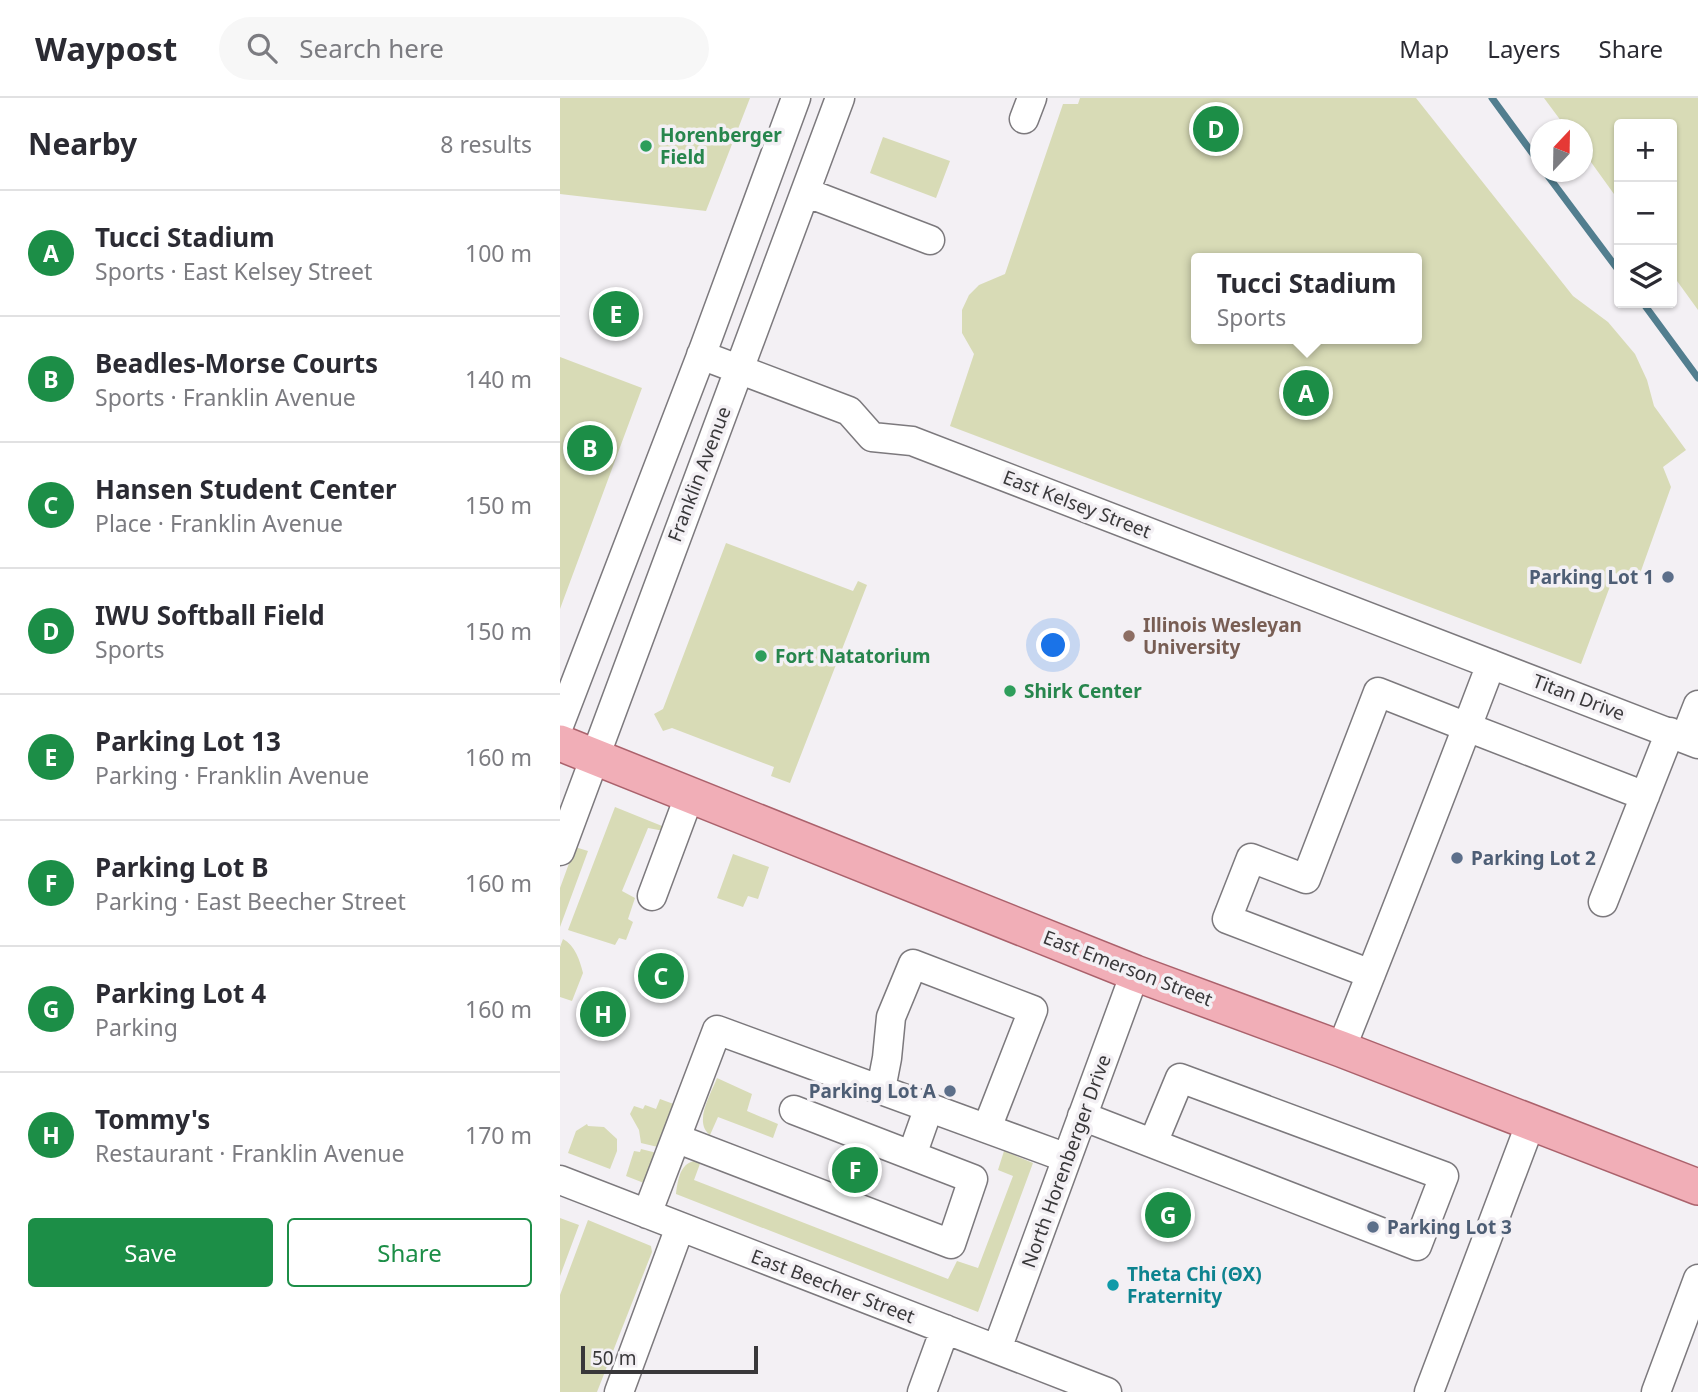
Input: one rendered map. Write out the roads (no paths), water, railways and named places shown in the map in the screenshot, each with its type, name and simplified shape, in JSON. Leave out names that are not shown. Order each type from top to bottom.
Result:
[{"type":"main road","name":"East Emerson Street","points":[[560,743],[1135,972],[1698,1186]]},
{"type":"street","points":[[560,723],[796,98]]},
{"type":"street","name":"Franklin Avenue","points":[[560,851],[840,98]]},
{"type":"street","points":[[805,192],[930,240]]},
{"type":"street","name":"East Kelsey Street","points":[[701,355],[849,411],[872,438],[919,443],[1460,651]]},
{"type":"street","name":"Titan Drive","points":[[1460,651],[1684,738]]},
{"type":"street","points":[[1341,1049],[1491,664]]},
{"type":"street","points":[[1371,974],[1227,919],[1251,858],[1306,879],[1378,692],[1645,796]]},
{"type":"street","points":[[1604,902],[1645,796],[1684,738],[1698,705]]},
{"type":"street","points":[[652,896],[690,794]]},
{"type":"street","points":[[881,1089],[891,1017],[913,964],[1033,1010],[987,1128]]},
{"type":"street","name":"North Horenberger Drive","points":[[997,1349],[1135,972]]},
{"type":"street","points":[[647,1214],[718,1030],[1067,1158]]},
{"type":"street","points":[[1082,1116],[1418,1246],[1444,1176],[1180,1078],[1153,1143]]},
{"type":"street","points":[[912,1155],[929,1107]]},
{"type":"street","points":[[678,1139],[951,1244],[973,1179],[794,1110]]},
{"type":"street","points":[[1429,1392],[1531,1122]]},
{"type":"street","name":"East Beecher Street","points":[[560,1180],[1107,1392]]},
{"type":"street","points":[[619,1392],[680,1227]]},
{"type":"street","points":[[1656,1392],[1698,1279]]},
{"type":"street","points":[[922,1392],[945,1329]]},
{"type":"waterway","points":[[1492,98],[1530,150]]},
{"type":"waterway","points":[[1552,182],[1614,264]]},
{"type":"waterway","points":[[1647,308],[1698,378]]},
{"type":"place","name":"IWU Softball Field","points":[[1216,129]]},
{"type":"place","name":"Horenberger Field","points":[[646,146]]},
{"type":"place","name":"Parking Lot 13","points":[[616,314]]},
{"type":"place","name":"Tucci Stadium","points":[[1306,393]]},
{"type":"place","name":"Beadles-Morse Courts","points":[[590,448]]},
{"type":"place","name":"Parking Lot 1","points":[[1668,577]]},
{"type":"place","name":"Illinois Wesleyan University","points":[[1129,636]]},
{"type":"place","name":"Fort Natatorium","points":[[761,656]]},
{"type":"place","name":"Shirk Center","points":[[1010,691]]},
{"type":"place","name":"Parking Lot 2","points":[[1457,858]]},
{"type":"place","name":"Hansen Student Center","points":[[661,976]]},
{"type":"place","name":"Tommy's","points":[[603,1014]]},
{"type":"place","name":"Parking Lot A","points":[[950,1091]]},
{"type":"place","name":"Parking Lot B","points":[[855,1170]]},
{"type":"place","name":"Parking Lot 4","points":[[1168,1215]]},
{"type":"place","name":"Parking Lot 3","points":[[1373,1227]]},
{"type":"place","name":"Theta Chi (ΘΧ) Fraternity","points":[[1113,1285]]}]
